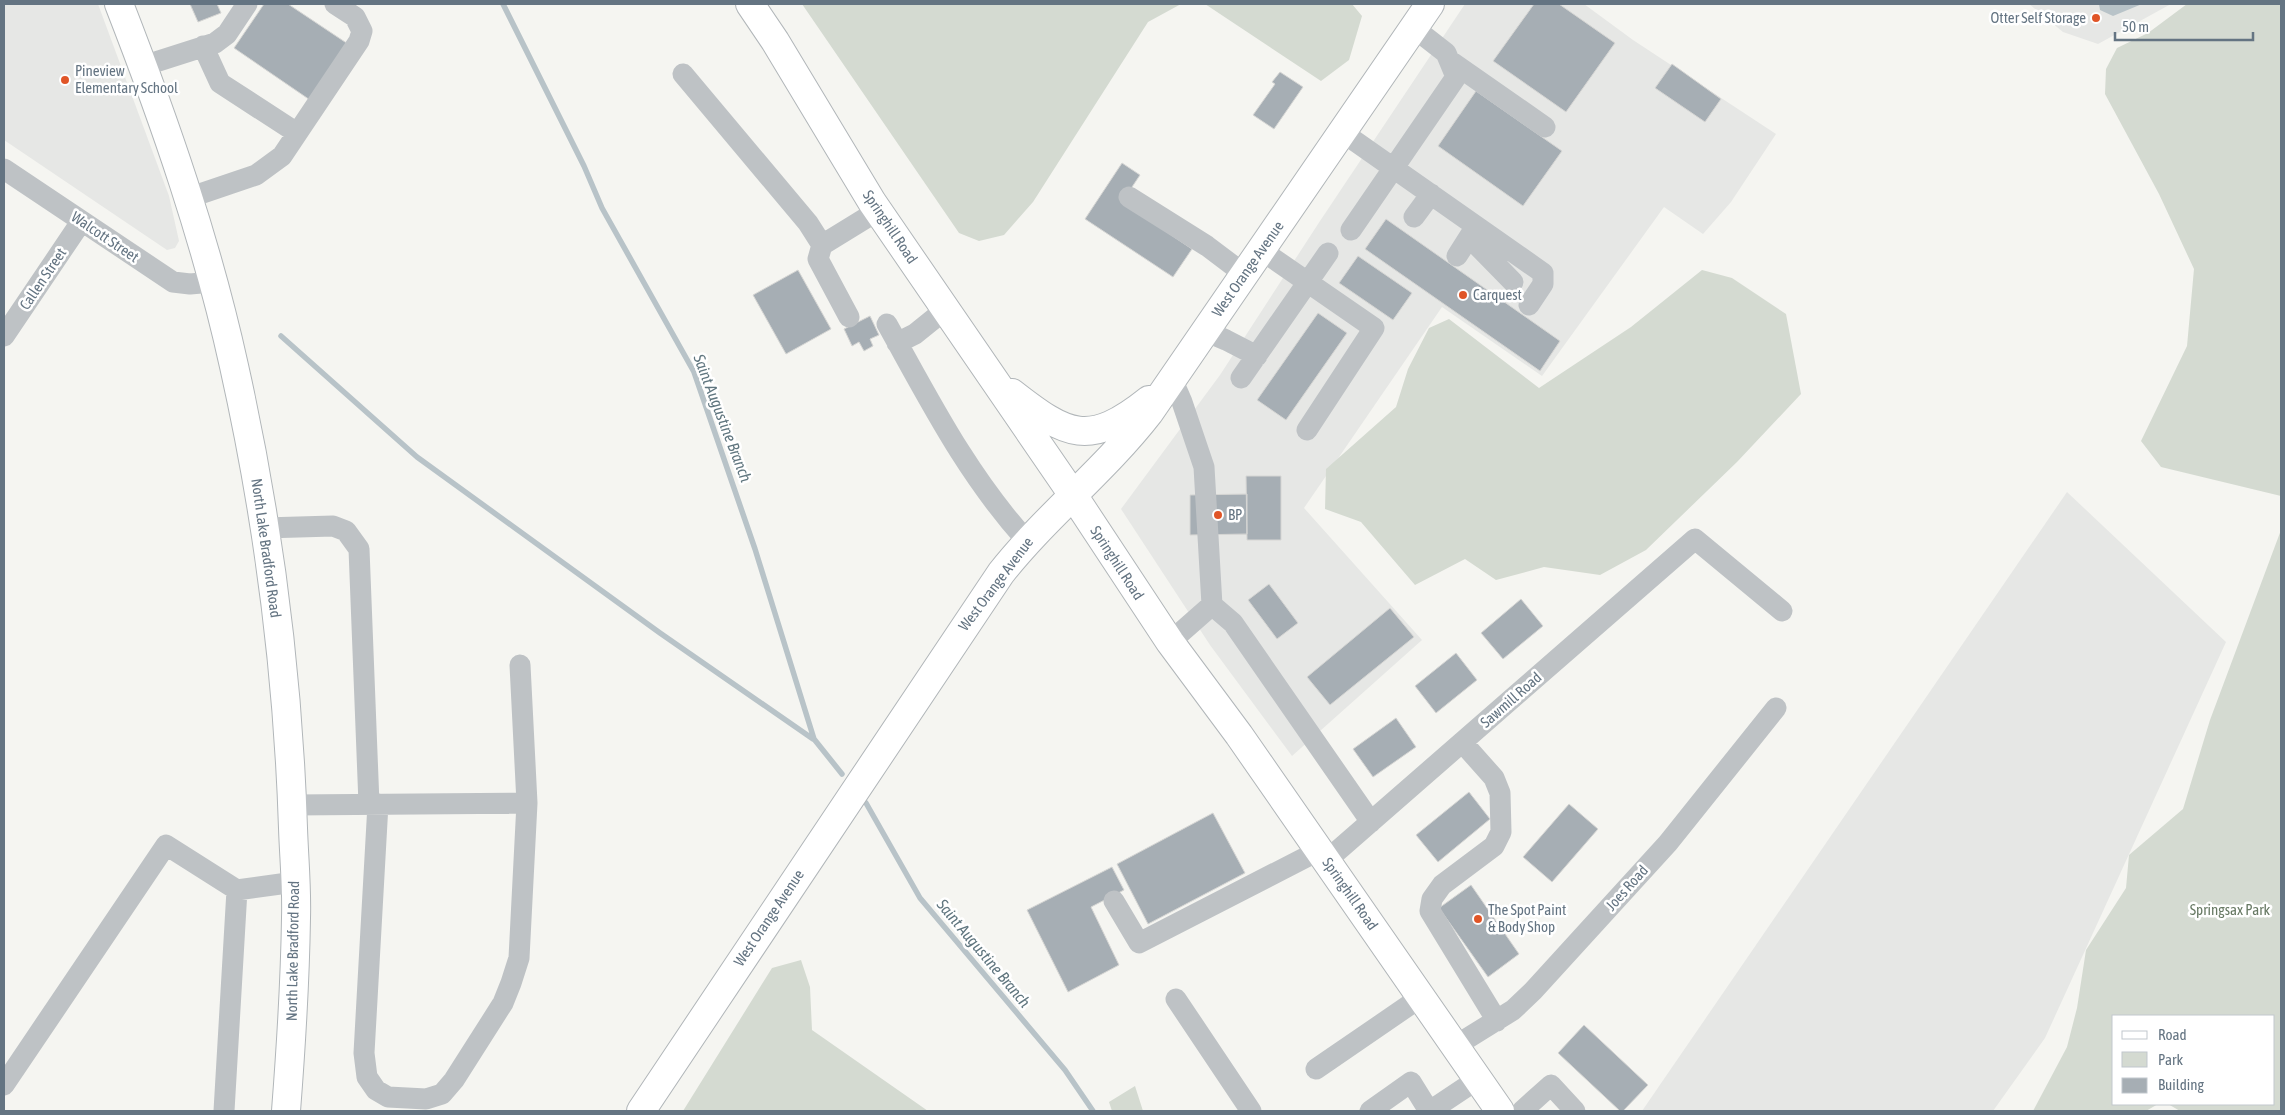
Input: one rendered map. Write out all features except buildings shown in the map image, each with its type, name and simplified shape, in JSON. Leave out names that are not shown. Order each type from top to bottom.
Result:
[{"type":"main road","name":"North Lake Bradford Road","points":[[119,4],[143,66],[188,198],[213,282],[234,364],[252,452],[264,528],[284,674],[293,805],[295,946],[286,1111]]},
{"type":"main road","name":"Springhill Road","points":[[750,4],[775,41],[879,210],[1074,495],[1170,642],[1323,855],[1500,1111]]},
{"type":"main road","name":"West Orange Avenue","points":[[641,1111],[977,606],[1027,541],[1126,441],[1172,379],[1430,4]]},
{"type":"main road","points":[[994,380],[1046,418],[1062,427],[1077,432],[1094,431],[1121,419],[1144,404],[1172,379]]},
{"type":"street","points":[[143,66],[215,43],[227,34],[247,4]]},
{"type":"street","points":[[188,198],[256,176],[282,156],[359,42],[362,31],[354,17],[335,4]]},
{"type":"street","points":[[1351,230],[1456,77],[1446,53],[1414,28]]},
{"type":"street","points":[[203,46],[220,84],[297,133]]},
{"type":"street","points":[[1449,60],[1545,127]]},
{"type":"street","points":[[683,74],[808,223],[822,244]]},
{"type":"street","points":[[1342,132],[1431,194],[1473,231],[1543,273],[1543,284],[1529,305]]},
{"type":"street","name":"Walcott Street","points":[[4,169],[173,282],[190,284],[213,282]]},
{"type":"street","points":[[1414,217],[1431,194]]},
{"type":"street","points":[[1129,197],[1207,246],[1244,274]]},
{"type":"street","points":[[849,317],[818,259],[822,244],[879,210]]},
{"type":"street","name":"Callen Street","points":[[4,336],[81,222]]},
{"type":"street","points":[[1457,256],[1473,231]]},
{"type":"street","points":[[1473,231],[1513,282]]},
{"type":"street","points":[[1261,250],[1374,328],[1307,430]]},
{"type":"street","points":[[1242,378],[1328,253]]},
{"type":"street","points":[[897,342],[915,334],[946,309]]},
{"type":"street","points":[[887,324],[951,440],[969,468],[1005,517],[1027,541]]},
{"type":"street","points":[[1205,331],[1257,356]]},
{"type":"street","points":[[1172,379],[1182,402],[1204,467],[1212,605],[1233,623],[1371,822]]},
{"type":"street","points":[[264,528],[333,526],[346,531],[359,549],[374,804],[364,1053],[367,1077],[376,1090],[388,1097],[426,1099],[442,1094],[454,1080],[503,1003],[512,983],[519,958],[527,803],[520,665]]},
{"type":"street","name":"Sawmill Road","points":[[1114,901],[1139,943],[1323,855],[1371,822],[1695,539],[1782,611]]},
{"type":"street","points":[[1170,642],[1212,605]]},
{"type":"street","name":"Joes Road","points":[[1455,1046],[1497,1022],[1533,991],[1668,843],[1776,708]]},
{"type":"street","points":[[1462,742],[1494,778],[1500,793],[1501,832],[1494,846],[1442,885],[1432,898],[1430,911],[1497,1022]]},
{"type":"street","points":[[293,805],[527,803]]},
{"type":"street","points":[[4,1085],[166,845],[237,890],[295,882]]},
{"type":"street","points":[[224,1111],[237,890]]},
{"type":"street","points":[[1316,1069],[1421,997]]},
{"type":"street","points":[[1176,999],[1250,1111]]},
{"type":"street","points":[[1370,1111],[1411,1082],[1430,1111],[1478,1079]]},
{"type":"street","points":[[1522,1111],[1551,1085],[1575,1111]]},
{"type":"shaded area","name":"Pineview Elementary School","points":[[4,4],[98,4],[169,196],[179,241],[175,248],[167,250],[4,140]]},
{"type":"shaded area","points":[[1465,4],[1584,4],[1633,40],[1776,134],[1731,202],[1703,234],[1664,207],[1542,376],[1442,307],[1304,508],[1422,640],[1292,756],[1210,645],[1121,509],[1220,375]]},
{"type":"shaded area","name":"Otter Self Storage","points":[[2029,4],[2171,4],[2098,44],[2063,32]]},
{"type":"shaded area","points":[[2099,4],[2142,4],[2113,16],[2100,10]]},
{"type":"shaded area","points":[[2067,492],[2226,642],[2045,1038],[1993,1111],[1642,1111]]},
{"type":"green space","points":[[802,4],[1181,4],[1148,22],[1033,202],[1004,235],[979,241],[959,233]]},
{"type":"green space","points":[[1205,4],[1352,4],[1362,16],[1349,60],[1321,81]]},
{"type":"green space","points":[[2187,4],[2281,4],[2281,496],[2161,467],[2141,441],[2187,346],[2194,269],[2159,194],[2105,94],[2106,69],[2117,48],[2148,33]]},
{"type":"green space","points":[[1702,270],[1732,278],[1786,314],[1801,394],[1737,462],[1646,550],[1600,575],[1544,567],[1496,580],[1465,559],[1415,585],[1361,522],[1325,509],[1326,469],[1396,407],[1408,369],[1429,328],[1449,319],[1539,388],[1631,327]]},
{"type":"green space","name":"Springsax Park","points":[[2281,530],[2281,1111],[2180,1111],[2170,1105],[2275,1105],[2275,1015],[2112,1015],[2112,1105],[2156,1105],[2146,1111],[2033,1111],[2067,1047],[2077,1008],[2086,950],[2126,888],[2129,855],[2183,809],[2210,720]]},
{"type":"green space","points":[[801,960],[810,987],[812,1030],[928,1111],[683,1111],[772,968]]},
{"type":"green space","points":[[1135,1086],[1143,1111],[1112,1111],[1109,1102]]},
{"type":"waterway","name":"Saint Augustine Branch","points":[[503,4],[584,166],[602,208],[694,372],[755,549],[814,739],[842,774]]},
{"type":"waterway","points":[[281,336],[417,457],[660,633],[813,739]]},
{"type":"waterway","name":"Saint Augustine Branch","points":[[866,803],[920,898],[1065,1070],[1093,1111]]},
{"type":"place","name":"Otter Self Storage","points":[[2096,18]]},
{"type":"place","name":"Pineview Elementary School","points":[[65,80]]},
{"type":"place","name":"Carquest","points":[[1463,295]]},
{"type":"place","name":"BP","points":[[1218,515]]},
{"type":"place","name":"The Spot Paint & Body Shop","points":[[1478,919]]}]
